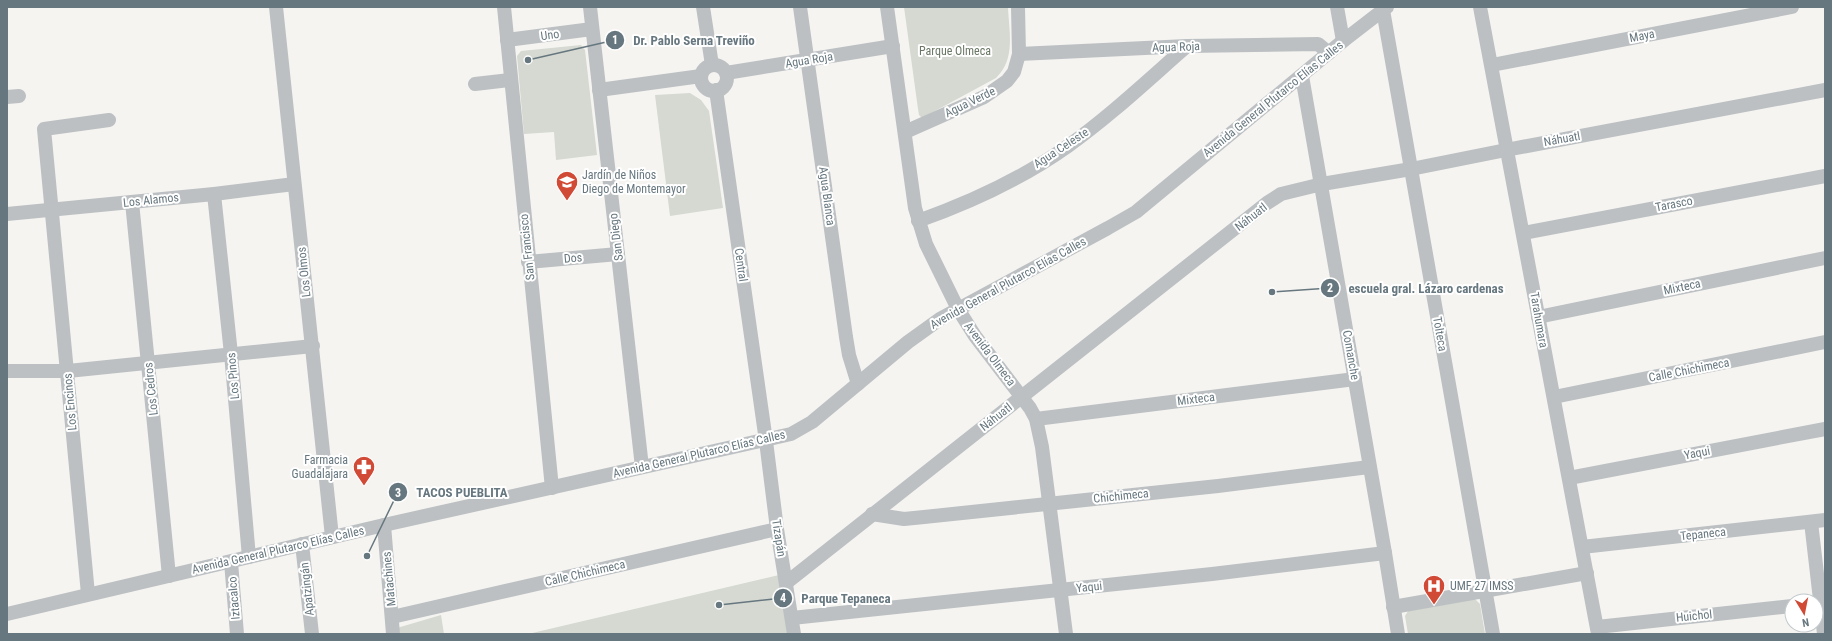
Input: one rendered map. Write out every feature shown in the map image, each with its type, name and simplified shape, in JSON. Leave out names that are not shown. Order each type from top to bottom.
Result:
[{"type":"street","name":"Los Olmos","points":[[276,7],[332,537]]},
{"type":"street","name":"San Francisco","points":[[504,7],[528,262],[552,488]]},
{"type":"street","name":"San Diego","points":[[590,7],[642,467]]},
{"type":"street","points":[[703,7],[712,65]]},
{"type":"street","name":"Agua Blanca","points":[[800,7],[846,337],[849,355],[858,384]]},
{"type":"street","name":"Avenida Olmeca","points":[[887,7],[918,221],[926,244],[958,309],[979,341],[1022,396],[1036,419],[1042,447],[1059,590],[1066,634]]},
{"type":"street","name":"Agua Verde","points":[[905,132],[998,89],[1007,81],[1014,72],[1019,54],[1018,7]]},
{"type":"street","points":[[1337,7],[1343,41]]},
{"type":"street","name":"Tarahumara","points":[[1480,7],[1597,630]]},
{"type":"street","name":"Maya","points":[[1492,65],[1792,7]]},
{"type":"street","name":"Avenida General Plutarco Elías Calles","points":[[7,614],[384,525],[642,467],[766,441],[791,434],[802,428],[858,384],[920,332],[958,309],[1136,212],[1343,41],[1385,9]]},
{"type":"street","name":"Tolteca","points":[[1385,9],[1411,170],[1493,634]]},
{"type":"street","name":"Uno","points":[[507,40],[592,29]]},
{"type":"street","name":"Agua Roja","points":[[1019,54],[1187,46],[1318,44],[1329,53]]},
{"type":"street","name":"Agua Roja","points":[[726,73],[893,46]]},
{"type":"street","name":"Agua Celeste","points":[[918,221],[941,213],[1001,185],[1066,147],[1098,124],[1187,46]]},
{"type":"street","points":[[712,65],[719,66],[726,73],[724,85],[716,90],[707,88],[701,81],[701,76],[705,69],[712,65]]},
{"type":"street","points":[[599,90],[701,76]]},
{"type":"street","name":"Comanche","points":[[1302,76],[1322,184],[1398,634]]},
{"type":"street","points":[[474,84],[510,80]]},
{"type":"street","name":"Central","points":[[716,90],[766,441]]},
{"type":"street","name":"Náhuatl","points":[[786,583],[1022,396],[1281,194],[1322,184],[1411,170],[1506,150],[1825,90]]},
{"type":"street","name":"Los Encinos","points":[[88,594],[53,210],[44,129],[109,120]]},
{"type":"street","name":"Tarasco","points":[[1523,233],[1825,176]]},
{"type":"street","name":"Los Alamos","points":[[7,214],[214,194],[294,184]]},
{"type":"street","name":"Los Pinos","points":[[214,194],[231,354],[249,557]]},
{"type":"street","name":"Los Cedros","points":[[132,202],[169,576]]},
{"type":"street","name":"Dos","points":[[528,262],[618,254]]},
{"type":"street","name":"Mixteca","points":[[1538,317],[1825,258]]},
{"type":"street","name":"Calle Chichimeca","points":[[1554,397],[1825,342]]},
{"type":"street","points":[[7,371],[68,371],[313,346]]},
{"type":"street","name":"Mixteca","points":[[1036,419],[1355,379]]},
{"type":"street","name":"Yaqui","points":[[1569,478],[1825,429]]},
{"type":"street","name":"Tizapán","points":[[766,441],[777,528],[794,634]]},
{"type":"street","name":"Chichimeca","points":[[872,514],[910,518],[1218,486],[1369,467]]},
{"type":"street","points":[[1818,521],[1818,593]]},
{"type":"street","name":"Tepaneca","points":[[1582,547],[1818,521]]},
{"type":"street","name":"Matachines","points":[[384,525],[393,634]]},
{"type":"street","name":"Calle Chichimeca","points":[[392,617],[777,528]]},
{"type":"street","name":"Apatzingán","points":[[302,544],[312,634]]},
{"type":"street","name":"Yaqui","points":[[792,618],[1212,574],[1385,553]]},
{"type":"street","name":"Iztacalco","points":[[231,562],[237,634]]},
{"type":"street","points":[[1393,607],[1587,573]]},
{"type":"street","name":"Huichol","points":[[1597,630],[1784,607]]},
{"type":"green space","name":"Parque Olmeca","points":[[904,7],[1008,7],[1010,45],[1009,54],[1002,71],[996,78],[922,118],[919,115],[918,109]]},
{"type":"green space","points":[[581,45],[585,50],[597,155],[556,160],[554,132],[524,134],[517,56],[521,51]]},
{"type":"green space","points":[[690,93],[701,100],[709,111],[723,208],[670,216],[655,95]]},
{"type":"green space","points":[[779,575],[789,634],[528,634]]},
{"type":"green space","points":[[1475,599],[1480,604],[1485,634],[1408,634],[1405,616],[1408,611]]},
{"type":"green space","points":[[441,615],[444,634],[398,634],[397,628]]},
{"type":"place","name":"Dr. Pablo Serna Treviño","points":[[528,60]]},
{"type":"place","name":"Jardín de Niños Diego de Montemayor","points":[[567,202]]},
{"type":"place","name":"escuela gral. Lázaro cardenas","points":[[1272,292]]},
{"type":"place","name":"Farmacia Guadalajara","points":[[364,486]]},
{"type":"place","name":"TACOS PUEBLITA","points":[[367,556]]},
{"type":"place","name":"Parque Tepaneca","points":[[719,605]]},
{"type":"place","name":"UMF 27 IMSS","points":[[1434,606]]}]
